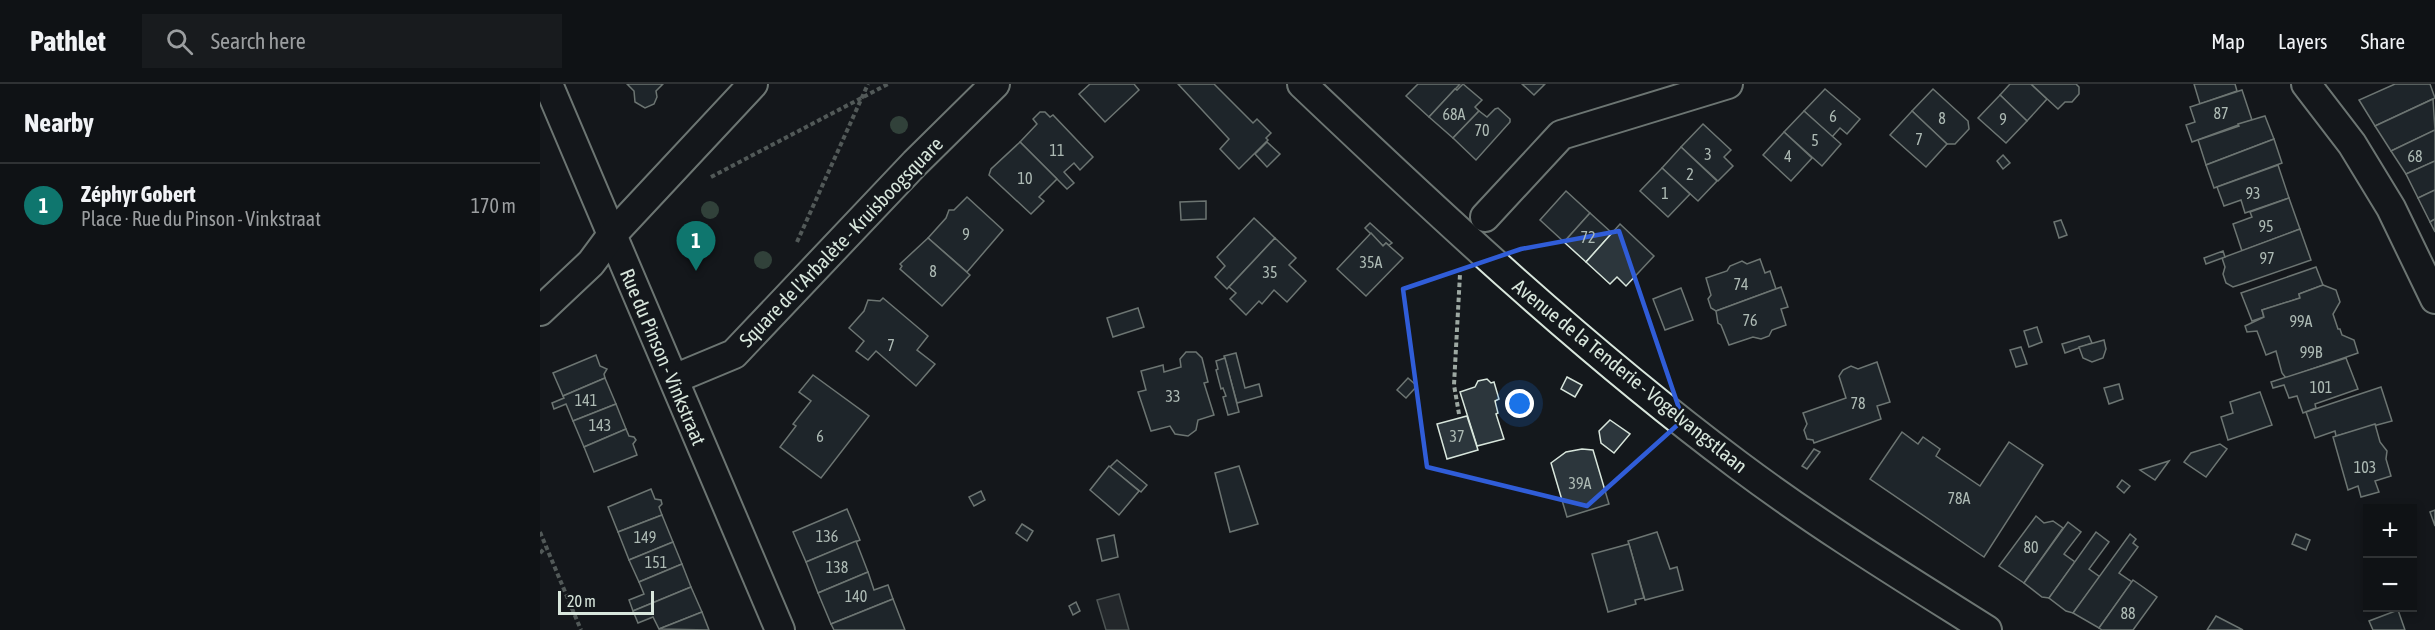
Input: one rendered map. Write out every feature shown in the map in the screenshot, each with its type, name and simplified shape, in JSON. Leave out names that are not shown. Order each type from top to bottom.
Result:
[{"type":"street","name":"Rue du Pinson - Vinkstraat","points":[[548,84],[780,630]]},
{"type":"street","points":[[540,312],[591,262],[611,236],[753,84]]},
{"type":"street","name":"Square de l'Arbalète - Kruisboogsquare","points":[[674,380],[735,354],[915,163],[995,84]]},
{"type":"street","name":"Avenue de la Tenderie - Vogelvangstlaan","points":[[1302,84],[1501,270],[1612,366],[1739,466],[1867,555],[1987,630]]},
{"type":"street","points":[[1485,217],[1561,135],[1728,84]]},
{"type":"street","points":[[2306,84],[2352,144],[2391,208],[2435,299]]},
{"type":"path","points":[[797,245],[799,236],[868,84]]},
{"type":"path","points":[[702,182],[888,84]]},
{"type":"path","points":[[1459,414],[1454,385],[1461,265]]},
{"type":"path","points":[[540,532],[581,630]]},
{"type":"path","points":[[540,553],[546,547]]},
{"type":"highlighted area","points":[[1619,231],[1683,420],[1587,506],[1427,467],[1403,289],[1521,249]]},
{"type":"shaded area","points":[[1119,594],[1129,630],[1106,630],[1097,600]]},
{"type":"building","points":[[627,84],[663,84],[656,91],[657,97],[654,104],[645,108],[635,102],[634,91]]},
{"type":"building","points":[[1090,84],[1134,84],[1139,90],[1105,122],[1079,94]]},
{"type":"building","points":[[1178,84],[1214,84],[1253,123],[1257,119],[1271,133],[1266,138],[1268,140],[1239,169],[1220,149],[1229,139]]},
{"type":"building","points":[[1418,84],[1460,84],[1429,117],[1406,96]]},
{"type":"building","points":[[1463,84],[1482,100],[1475,107],[1479,111],[1453,138],[1429,117],[1455,89],[1457,90]]},
{"type":"building","points":[[1522,84],[1545,84],[1534,95]]},
{"type":"building","points":[[2010,84],[2031,84],[2047,99],[2027,121],[2000,95]]},
{"type":"building","points":[[2031,84],[2076,84],[2079,87],[2079,94],[2072,102],[2065,102],[2058,109]]},
{"type":"building","points":[[2194,84],[2235,84],[2237,91],[2200,104]]},
{"type":"building","points":[[2395,84],[2430,84],[2435,98],[2375,126],[2359,100]]},
{"type":"building","points":[[1825,89],[1860,119],[1847,134],[1840,128],[1832,137],[1804,111]]},
{"type":"building","points":[[1933,89],[1968,121],[1969,129],[1955,144],[1947,144],[1912,111]]},
{"type":"building","points":[[2242,90],[2252,120],[2192,142],[2186,125],[2195,122],[2190,107]]},
{"type":"building","points":[[2000,95],[2027,121],[2006,143],[1978,118]]},
{"type":"building","points":[[2433,99],[2435,130],[2391,151],[2375,126]]},
{"type":"building","points":[[1498,108],[1510,119],[1510,122],[1476,160],[1453,138],[1479,111],[1487,117]]},
{"type":"building","points":[[1804,111],[1841,144],[1822,166],[1784,132]]},
{"type":"building","points":[[1912,111],[1947,144],[1926,167],[1890,135]]},
{"type":"building","points":[[1040,112],[1045,112],[1050,117],[1053,115],[1093,157],[1080,170],[1074,163],[1064,172],[1074,183],[1067,189],[1020,142],[1037,124],[1033,119]]},
{"type":"building","points":[[2265,116],[2274,139],[2206,165],[2198,140]]},
{"type":"building","points":[[1703,124],[1731,150],[1724,157],[1733,166],[1718,181],[1681,147]]},
{"type":"building","points":[[2435,130],[2435,161],[2406,174],[2391,151]]},
{"type":"building","points":[[1784,132],[1812,158],[1791,181],[1763,155]]},
{"type":"building","points":[[2274,139],[2282,163],[2214,188],[2206,165]]},
{"type":"building","points":[[1020,142],[1057,179],[1039,197],[1044,201],[1031,214],[989,175],[991,169]]},
{"type":"building","points":[[1267,142],[1280,154],[1267,167],[1255,154]]},
{"type":"building","points":[[1681,147],[1717,181],[1698,201],[1662,168]]},
{"type":"building","points":[[2003,155],[2010,163],[2003,169],[1997,161]]},
{"type":"building","points":[[2435,161],[2435,190],[2418,198],[2406,174]]},
{"type":"building","points":[[2278,165],[2289,198],[2245,213],[2241,200],[2224,206],[2217,187]]},
{"type":"building","points":[[1662,168],[1690,194],[1668,217],[1640,191]]},
{"type":"building","points":[[2435,190],[2435,219],[2430,222],[2418,198]]},
{"type":"building","points":[[1566,191],[1590,213],[1564,242],[1540,220]]},
{"type":"building","points":[[967,197],[1003,230],[967,272],[928,238],[946,218],[949,210],[954,210]]},
{"type":"building","points":[[2289,198],[2300,229],[2242,251],[2233,224],[2252,217],[2250,212]]},
{"type":"building","points":[[1206,201],[1206,219],[1181,220],[1180,202]]},
{"type":"building","points":[[1590,213],[1612,233],[1586,262],[1564,242]]},
{"type":"building","points":[[1254,218],[1275,238],[1227,289],[1215,277],[1225,266],[1217,257]]},
{"type":"building","points":[[2435,219],[2435,232],[2430,222]]},
{"type":"building","points":[[2061,220],[2067,235],[2059,238],[2054,222]]},
{"type":"building","points":[[1370,223],[1392,243],[1389,245],[1386,243],[1383,246],[1365,228]]},
{"type":"building","points":[[1620,224],[1654,256],[1626,286],[1617,277],[1610,284],[1586,262]]},
{"type":"building","points":[[2300,229],[2311,260],[2233,287],[2226,283],[2222,258]]},
{"type":"building","points":[[1371,233],[1383,246],[1386,243],[1403,258],[1366,296],[1337,269]]},
{"type":"building","points":[[928,238],[970,275],[942,306],[900,269],[902,266],[900,264]]},
{"type":"building","points":[[1275,238],[1296,258],[1289,265],[1306,281],[1287,302],[1274,290],[1262,304],[1259,301],[1246,315],[1230,299],[1236,293],[1229,287]]},
{"type":"building","points":[[2223,251],[2225,257],[2206,264],[2204,258]]},
{"type":"building","points":[[1760,259],[1765,273],[1770,271],[1776,289],[1716,311],[1711,308],[1708,299],[1711,295],[1706,278],[1727,271],[1730,266],[1742,261],[1747,264]]},
{"type":"building","points":[[2316,267],[2323,285],[2299,294],[2300,298],[2262,310],[2264,317],[2252,321],[2241,293]]},
{"type":"building","points":[[2323,285],[2336,290],[2340,302],[2333,314],[2338,329],[2342,335],[2354,340],[2358,353],[2286,378],[2282,373],[2276,351],[2266,355],[2257,331],[2247,332],[2245,326],[2264,317],[2262,310],[2300,298],[2299,294]]},
{"type":"building","points":[[1781,287],[1788,307],[1781,309],[1786,325],[1772,330],[1769,336],[1761,339],[1753,337],[1729,345],[1718,323],[1716,311]]},
{"type":"building","points":[[1681,288],[1693,320],[1665,330],[1653,299]]},
{"type":"building","points":[[883,298],[928,336],[917,350],[935,364],[916,386],[876,351],[868,360],[856,351],[864,341],[849,328],[864,311],[868,300],[880,301]]},
{"type":"building","points":[[1138,308],[1144,327],[1113,337],[1107,318]]},
{"type":"building","points":[[2037,327],[2042,342],[2029,347],[2024,331]]},
{"type":"building","points":[[2089,336],[2092,343],[2065,353],[2062,344]]},
{"type":"building","points":[[2104,340],[2106,349],[2103,358],[2092,362],[2083,358],[2079,347]]},
{"type":"building","points":[[2021,347],[2027,364],[2016,367],[2010,350]]},
{"type":"building","points":[[1186,352],[1196,352],[1202,358],[1208,382],[1204,383],[1214,415],[1198,420],[1196,430],[1188,436],[1175,434],[1170,426],[1151,431],[1138,392],[1146,390],[1141,371],[1163,365],[1164,372],[1181,367],[1180,359]]},
{"type":"building","points":[[1236,353],[1245,388],[1259,384],[1262,396],[1237,403],[1224,356]]},
{"type":"building","points":[[596,355],[600,366],[607,369],[604,374],[605,378],[563,396],[553,373]]},
{"type":"building","points":[[1225,358],[1239,412],[1228,415],[1223,397],[1226,396],[1223,388],[1221,389],[1216,370],[1218,369],[1216,361]]},
{"type":"building","points":[[2346,358],[2358,389],[2315,404],[2316,408],[2303,413],[2297,396],[2289,398],[2284,385],[2273,388],[2271,382]]},
{"type":"building","points":[[1877,362],[1890,402],[1877,406],[1881,419],[1814,443],[1813,440],[1807,439],[1804,430],[1807,424],[1803,413],[1846,398],[1839,376],[1843,370],[1851,366],[1858,369]]},
{"type":"building","points":[[813,375],[869,416],[821,478],[780,447],[796,426],[793,424],[811,401],[799,392]]},
{"type":"building","points":[[1567,377],[1582,385],[1575,397],[1561,389]]},
{"type":"building","points":[[605,378],[616,404],[573,421],[566,404],[554,409],[552,403],[564,398],[563,396]]},
{"type":"building","points":[[1408,378],[1417,386],[1406,398],[1397,390]]},
{"type":"building","points":[[1487,379],[1491,383],[1494,382],[1499,399],[1495,401],[1498,413],[1496,414],[1504,439],[1477,446],[1460,392],[1475,387],[1478,381]]},
{"type":"building","points":[[2119,384],[2123,399],[2109,404],[2104,388]]},
{"type":"building","points":[[2381,387],[2392,421],[2336,436],[2335,431],[2315,438],[2306,412]]},
{"type":"building","points":[[2260,392],[2272,425],[2228,440],[2221,417],[2233,413],[2230,402]]},
{"type":"building","points":[[616,404],[626,429],[584,447],[573,421]]},
{"type":"building","points":[[1467,416],[1478,450],[1447,459],[1437,424]]},
{"type":"building","points":[[1610,420],[1630,434],[1614,453],[1601,443],[1599,431]]},
{"type":"building","points":[[2375,424],[2380,442],[2387,451],[2386,459],[2391,476],[2375,481],[2379,492],[2361,497],[2358,486],[2348,490],[2333,437]]},
{"type":"building","points":[[626,429],[629,436],[636,440],[633,444],[637,455],[594,472],[584,447]]},
{"type":"building","points":[[1902,432],[1918,444],[1923,437],[1940,449],[1936,456],[1980,486],[2009,442],[2043,465],[1984,557],[1870,479]]},
{"type":"building","points":[[2220,444],[2227,449],[2206,477],[2184,462],[2191,453]]},
{"type":"building","points":[[1582,449],[1593,450],[1609,504],[1567,517],[1551,463],[1566,452]]},
{"type":"building","points":[[1814,449],[1820,452],[1807,469],[1802,466]]},
{"type":"building","points":[[1117,460],[1147,485],[1141,492],[1110,467]]},
{"type":"building","points":[[2169,461],[2155,480],[2140,470]]},
{"type":"building","points":[[1109,466],[1139,491],[1119,515],[1090,490]]},
{"type":"building","points":[[1239,466],[1258,524],[1230,532],[1215,473]]},
{"type":"building","points":[[2122,480],[2130,486],[2124,493],[2117,487]]},
{"type":"building","points":[[651,489],[655,499],[661,500],[662,504],[659,507],[662,515],[618,532],[608,507]]},
{"type":"building","points":[[981,491],[985,500],[974,506],[969,497]]},
{"type":"building","points":[[847,509],[860,540],[806,562],[793,532]]},
{"type":"building","points":[[2435,510],[2435,526],[2430,512]]},
{"type":"building","points":[[662,515],[673,542],[629,560],[618,532]]},
{"type":"building","points":[[2036,516],[2044,523],[2053,521],[2063,528],[2024,583],[1999,566]]},
{"type":"building","points":[[2068,522],[2081,532],[2064,554],[2075,562],[2049,598],[2042,597],[2024,583]]},
{"type":"building","points":[[1022,524],[1033,531],[1027,541],[1016,533]]},
{"type":"building","points":[[1657,532],[1670,569],[1677,567],[1683,590],[1645,600],[1628,541]]},
{"type":"building","points":[[2096,532],[2109,542],[2089,569],[2100,577],[2073,613],[2066,611],[2049,598]]},
{"type":"building","points":[[2130,534],[2136,539],[2133,543],[2138,547],[2119,573],[2132,582],[2099,628],[2073,613]]},
{"type":"building","points":[[2296,534],[2310,540],[2306,550],[2292,544]]},
{"type":"building","points":[[1114,535],[1118,557],[1102,561],[1097,539]]},
{"type":"building","points":[[856,541],[868,572],[818,593],[806,562]]},
{"type":"building","points":[[673,542],[682,564],[639,582],[629,560]]},
{"type":"building","points":[[1629,544],[1644,598],[1635,600],[1636,604],[1608,612],[1592,554]]},
{"type":"building","points":[[682,564],[691,587],[633,611],[629,600],[644,594],[639,582]]},
{"type":"building","points":[[868,572],[874,590],[888,585],[893,599],[831,624],[818,593]]},
{"type":"building","points":[[2133,580],[2157,597],[2133,630],[2102,630],[2099,628]]},
{"type":"building","points":[[691,587],[702,612],[659,629],[653,617],[638,623],[633,611]]},
{"type":"building","points":[[893,599],[905,630],[834,630],[831,624]]},
{"type":"building","points":[[1076,602],[1080,611],[1073,615],[1069,606]]},
{"type":"building","points":[[702,612],[709,630],[659,629]]},
{"type":"building","points":[[2399,612],[2405,630],[2373,630],[2369,621]]},
{"type":"building","points":[[2216,616],[2243,630],[2207,630]]},
{"type":"place","name":"Zéphyr Gobert","points":[[696,271]]}]
